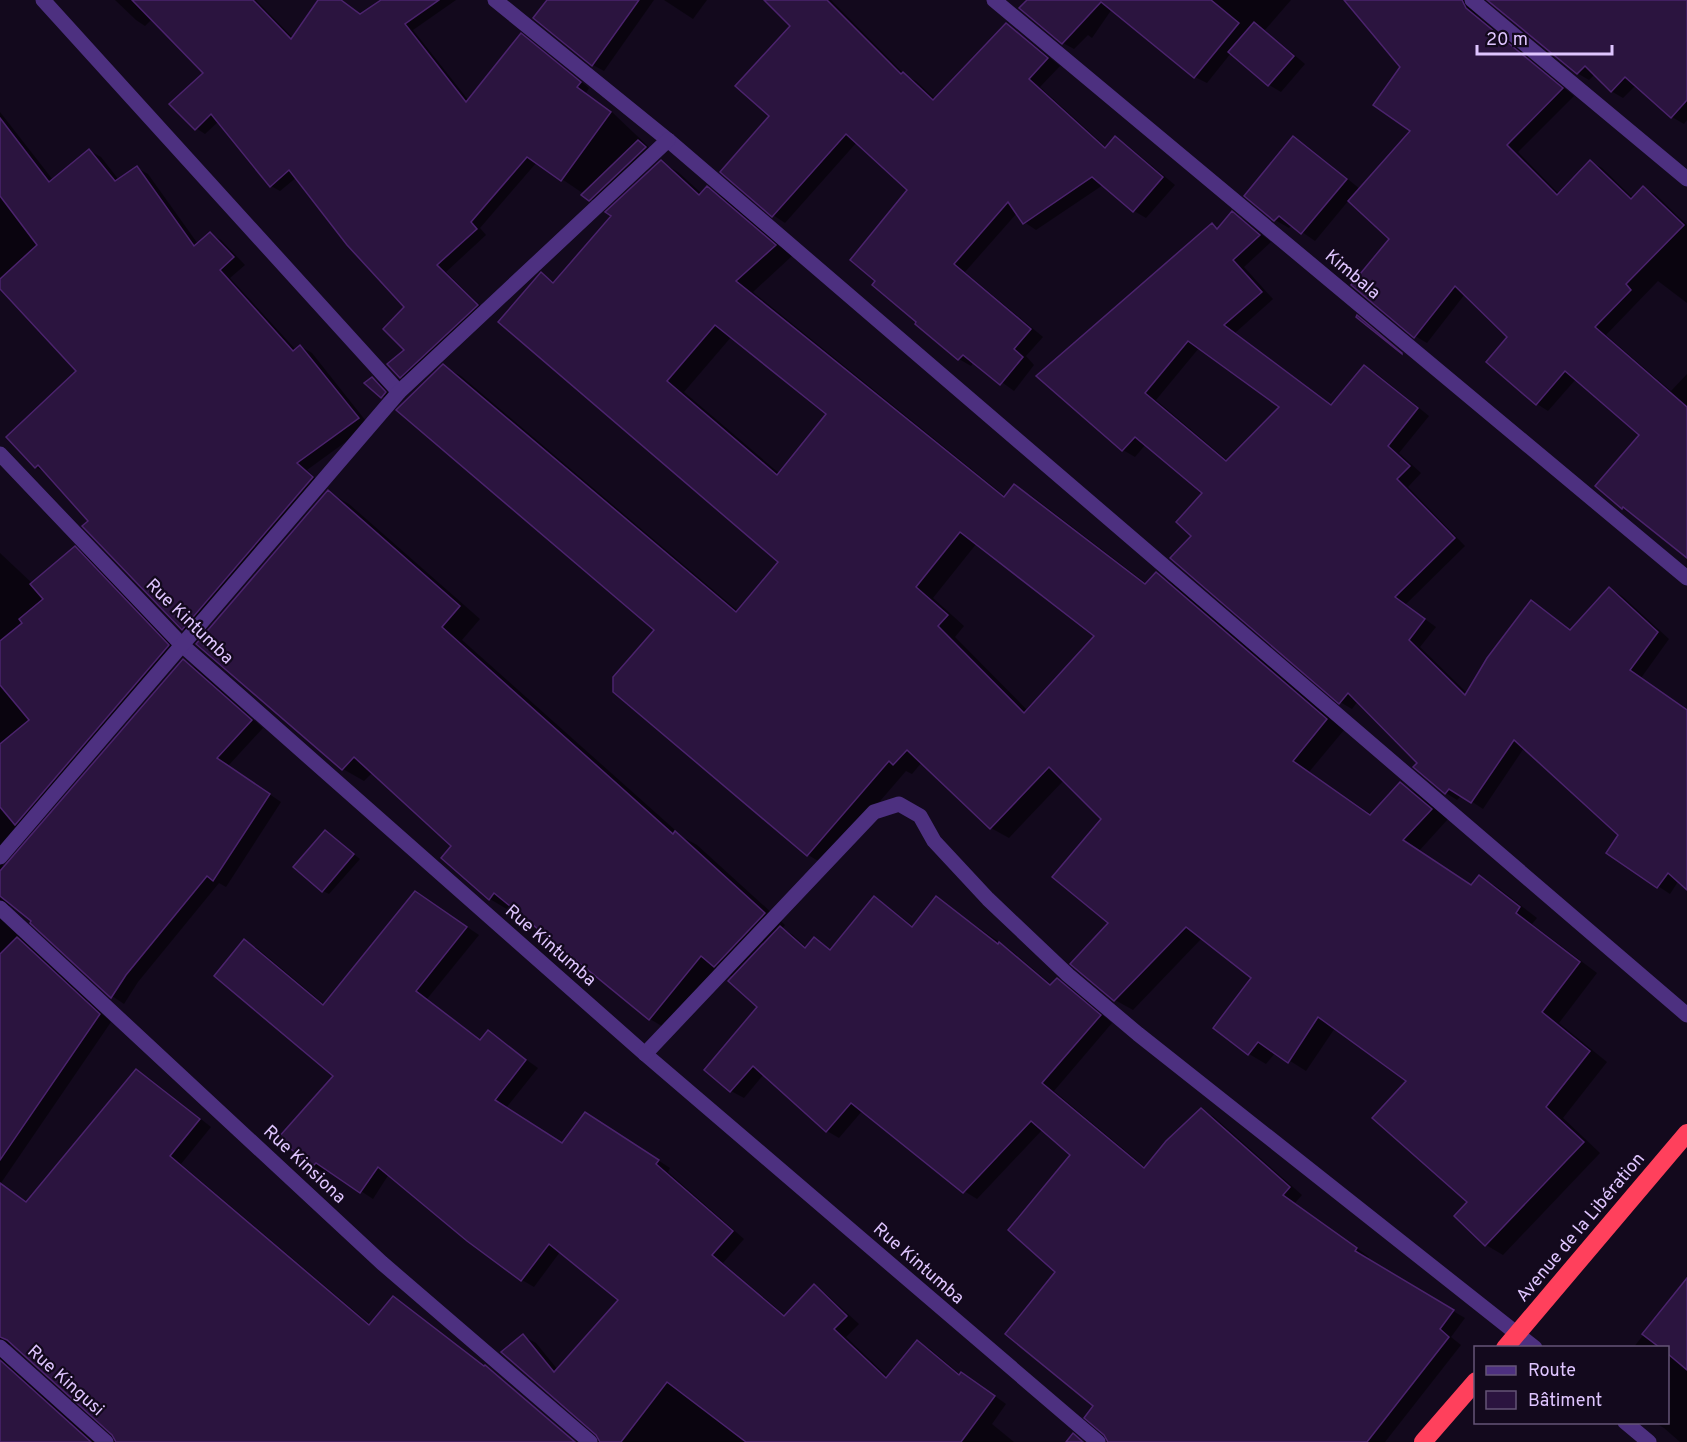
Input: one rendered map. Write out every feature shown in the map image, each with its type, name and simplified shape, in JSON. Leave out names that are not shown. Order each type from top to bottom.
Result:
[{"type":"highway","name":"Avenue de la Libération","points":[[1506,1346],[1687,1133]]},
{"type":"highway","points":[[1423,1442],[1474,1383]]},
{"type":"street","points":[[43,0],[399,392]]},
{"type":"street","points":[[495,0],[668,140],[1687,1015]]},
{"type":"street","name":"Kimbala","points":[[994,0],[1687,578]]},
{"type":"street","points":[[1472,0],[1687,180]]},
{"type":"street","points":[[0,857],[399,392],[668,140]]},
{"type":"street","name":"Rue Kintumba","points":[[0,454],[182,645],[645,1054],[1098,1442]]},
{"type":"street","points":[[645,1054],[874,812],[899,804],[920,816],[934,841],[988,899],[1068,975],[1138,1034],[1534,1346]]},
{"type":"street","name":"Rue Kinsiona","points":[[0,908],[382,1263],[590,1442]]},
{"type":"street","name":"Rue Kingusi","points":[[0,1347],[106,1442]]},
{"type":"street","points":[[1627,1424],[1649,1442]]},
{"type":"building","points":[[132,0],[253,0],[291,39],[318,0],[341,0],[360,14],[381,0],[439,0],[405,24],[466,102],[521,33],[581,82],[577,87],[611,112],[561,181],[527,157],[471,222],[477,229],[437,265],[478,305],[400,378],[387,364],[404,350],[383,329],[404,307],[347,245],[289,170],[270,187],[211,114],[195,130],[169,104],[203,73]]},
{"type":"building","points":[[547,0],[639,0],[592,66],[533,18]]},
{"type":"building","points":[[764,0],[827,0],[901,74],[903,72],[933,100],[1006,23],[1048,58],[1029,79],[1105,148],[1115,136],[1163,177],[1133,212],[1092,177],[1023,224],[1008,202],[954,264],[1031,329],[1014,349],[1023,357],[1000,385],[963,355],[958,360],[872,285],[875,281],[850,260],[907,190],[846,134],[772,217],[720,172],[769,116],[735,86],[790,26]]},
{"type":"building","points":[[1027,0],[1211,0],[1239,23],[1194,78],[1101,2],[1062,44],[1019,8]]},
{"type":"building","points":[[1344,0],[1462,0],[1466,8],[1563,88],[1507,145],[1557,195],[1590,160],[1631,199],[1643,186],[1684,225],[1626,284],[1631,290],[1595,327],[1687,407],[1687,558],[1595,486],[1639,435],[1565,371],[1536,405],[1486,362],[1507,337],[1455,286],[1414,338],[1351,285],[1389,239],[1348,201],[1410,131],[1373,105],[1400,67]]},
{"type":"building","points":[[1487,0],[1687,0],[1687,100],[1671,118],[1625,77],[1611,92],[1585,66],[1577,74]]},
{"type":"building","points":[[1254,22],[1294,56],[1268,86],[1228,52]]},
{"type":"building","points":[[0,118],[49,182],[89,149],[115,181],[137,166],[194,246],[210,232],[234,257],[220,270],[293,351],[300,345],[359,418],[297,463],[313,477],[182,630],[82,526],[88,521],[38,465],[35,468],[6,437],[76,371],[0,289],[0,279],[37,245],[0,196]]},
{"type":"building","points":[[1293,136],[1347,179],[1301,234],[1279,216],[1274,221],[1244,196]]},
{"type":"building","points":[[638,140],[646,147],[589,201],[581,195]]},
{"type":"building","points":[[661,160],[699,195],[707,186],[776,245],[736,281],[1004,497],[1014,484],[1145,584],[1156,572],[1327,719],[1293,761],[1370,815],[1400,782],[1432,809],[1403,840],[1471,885],[1479,875],[1520,907],[1516,913],[1580,962],[1542,1012],[1590,1051],[1546,1107],[1584,1142],[1485,1246],[1454,1216],[1467,1202],[1372,1118],[1406,1081],[1318,1017],[1288,1063],[1258,1042],[1248,1055],[1213,1028],[1251,978],[1186,927],[1114,1001],[1070,964],[1108,923],[1052,877],[1101,819],[1049,767],[990,829],[907,750],[893,765],[889,761],[807,856],[613,692],[613,677],[654,630],[396,410],[443,364],[736,612],[778,562],[498,322],[541,272],[553,283],[611,216],[605,212]],"holes":[[[715,325],[826,414],[777,475],[667,381]],[[960,532],[1094,636],[1024,713],[938,626],[948,615],[916,587]]]},
{"type":"building","points":[[1232,211],[1260,235],[1233,260],[1262,292],[1224,325],[1331,405],[1364,365],[1418,408],[1388,446],[1410,466],[1397,479],[1455,538],[1395,597],[1425,619],[1409,640],[1465,695],[1487,658],[1531,600],[1570,630],[1609,587],[1658,632],[1630,670],[1687,710],[1687,890],[1668,873],[1657,888],[1606,853],[1618,835],[1514,740],[1471,803],[1449,789],[1445,794],[1413,767],[1417,763],[1348,693],[1339,704],[1170,558],[1191,536],[1176,522],[1202,493],[1135,437],[1122,451],[1036,376],[1212,223],[1217,229]],"holes":[[[1188,341],[1279,407],[1226,461],[1145,393]]]},
{"type":"building","points":[[1357,315],[1402,353],[1402,354],[1356,317]]},
{"type":"building","points":[[372,377],[386,392],[381,398],[364,383]]},
{"type":"building","points":[[328,490],[460,606],[442,627],[673,834],[675,831],[765,913],[714,967],[701,956],[649,1020],[494,893],[489,900],[441,858],[451,846],[354,757],[342,770],[196,644]]},
{"type":"building","points":[[75,546],[169,645],[15,825],[0,807],[0,744],[29,720],[0,685],[0,641],[22,623],[19,619],[43,599],[30,584]]},
{"type":"building","points":[[183,659],[252,720],[217,758],[270,794],[213,881],[207,876],[126,975],[111,998],[30,923],[31,921],[0,896],[0,871]]},
{"type":"building","points":[[325,830],[354,854],[322,892],[293,867]]},
{"type":"building","points":[[415,891],[467,927],[416,991],[480,1040],[488,1030],[526,1060],[495,1100],[562,1143],[585,1112],[659,1160],[656,1164],[733,1231],[712,1255],[784,1316],[814,1284],[847,1316],[834,1329],[886,1378],[917,1340],[959,1375],[961,1372],[995,1396],[961,1442],[746,1442],[667,1382],[621,1442],[600,1442],[596,1435],[501,1352],[523,1334],[554,1372],[618,1300],[549,1244],[521,1281],[467,1241],[378,1167],[360,1193],[316,1163],[312,1167],[278,1138],[333,1076],[214,976],[244,939],[323,1005]]},
{"type":"building","points":[[874,896],[912,927],[936,896],[998,944],[999,942],[1050,985],[1057,978],[1101,1015],[1042,1083],[1144,1168],[1166,1141],[1201,1108],[1290,1187],[1283,1195],[1357,1248],[1355,1251],[1454,1310],[1440,1329],[1449,1337],[1367,1442],[1108,1442],[1104,1435],[1084,1418],[1093,1406],[1005,1334],[1055,1272],[1008,1230],[1070,1155],[1031,1121],[963,1193],[851,1103],[826,1132],[753,1066],[730,1092],[704,1070],[757,1007],[728,981],[780,926],[805,948],[814,937],[830,950]]},
{"type":"building","points":[[17,937],[100,1014],[0,1160],[0,954]]},
{"type":"building","points":[[136,1069],[200,1119],[170,1156],[369,1325],[393,1296],[485,1365],[575,1442],[116,1442],[112,1435],[7,1340],[0,1337],[0,1183],[26,1202]]},
{"type":"building","points":[[1687,1278],[1687,1370],[1669,1355],[1669,1346],[1658,1346],[1642,1334]]},
{"type":"building","points":[[0,1360],[91,1442],[0,1442]]},
{"type":"building","points":[[1073,1433],[1083,1442],[1066,1442]]}]
